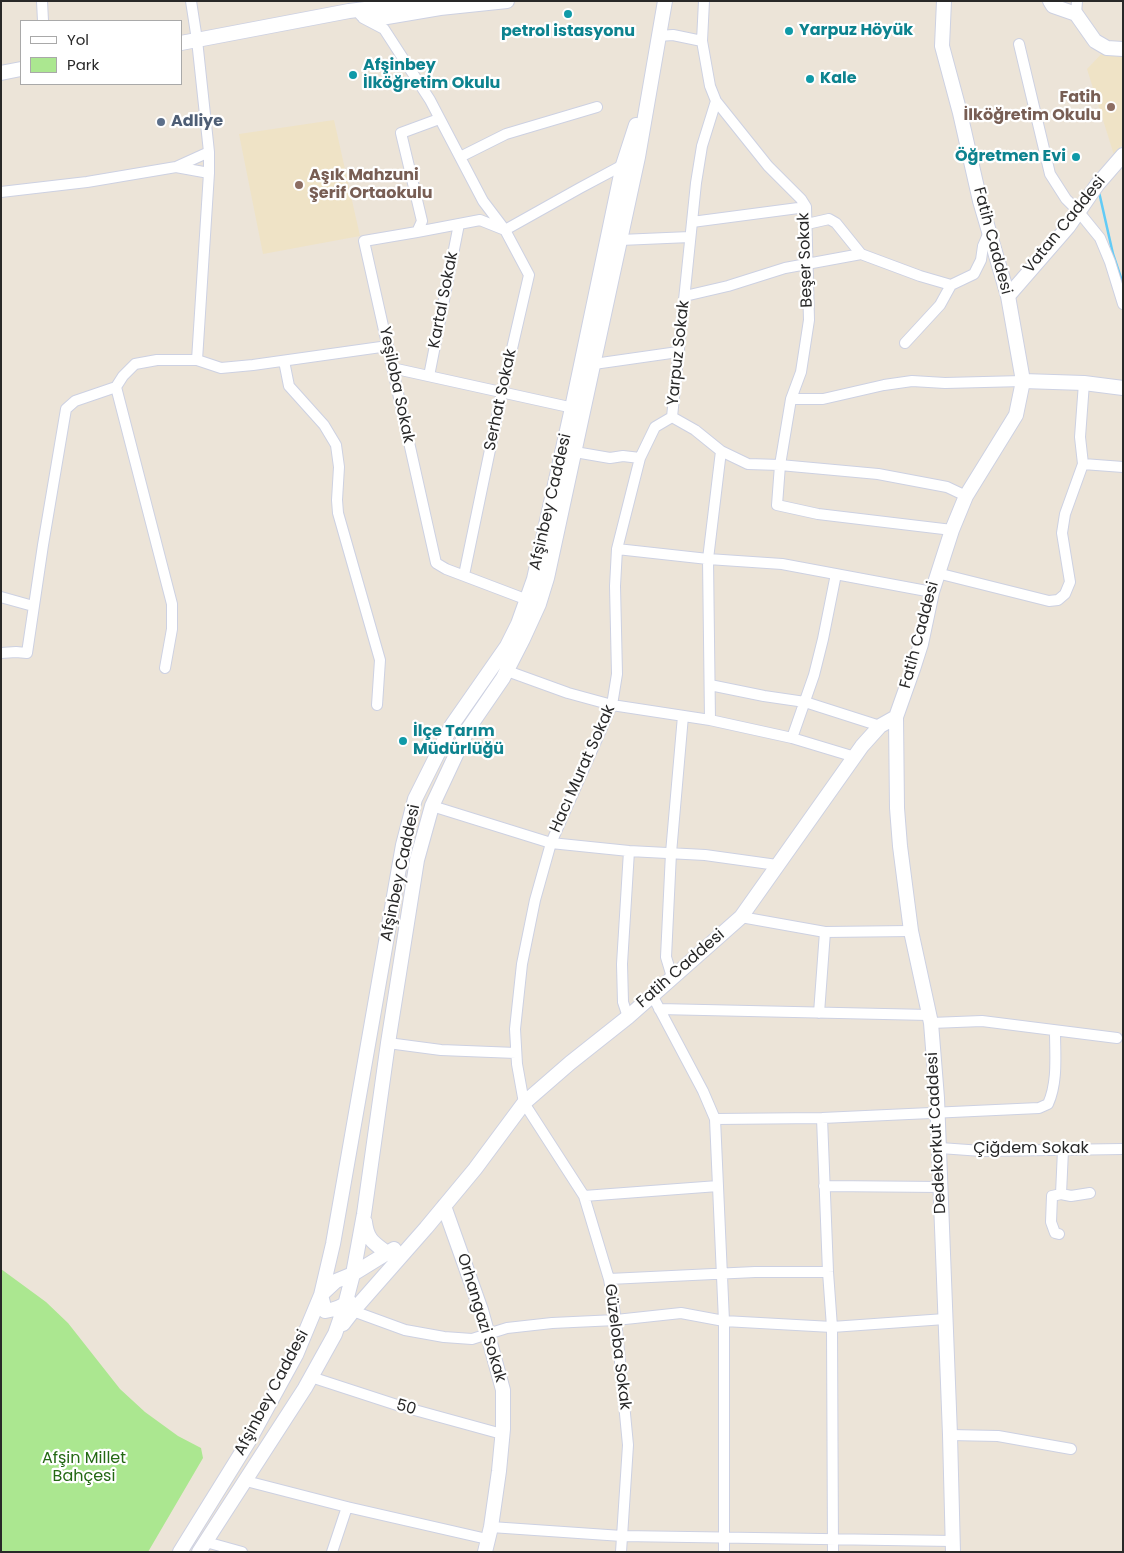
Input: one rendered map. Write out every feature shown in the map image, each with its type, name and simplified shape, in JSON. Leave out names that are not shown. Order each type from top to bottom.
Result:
[{"type":"street","points":[[42,1],[43,20]]},
{"type":"street","points":[[191,1],[210,152],[197,360]]},
{"type":"street","points":[[182,43],[348,6],[429,1]]},
{"type":"street","points":[[348,6],[381,18],[440,8],[506,1]]},
{"type":"street","name":"Afşinbey Caddesi","points":[[203,1547],[311,1377],[349,1308],[417,860],[432,806],[468,729],[503,678],[524,639],[533,602],[536,571],[578,409],[629,167],[652,76],[665,1]]},
{"type":"street","name":"Beşer Sokak","points":[[704,1],[702,41],[710,86],[716,101],[768,166],[801,199],[806,208],[809,320],[801,372],[791,399],[780,465],[777,505],[818,514],[952,530]]},
{"type":"street","name":"Fatih Caddesi","points":[[349,1308],[426,1228],[475,1169],[524,1103],[570,1063],[628,1017],[741,917],[855,757],[880,726],[896,717],[921,644],[932,592],[952,530],[966,496],[1016,414],[1023,381],[1008,296],[980,201],[960,113],[942,46],[944,1]]},
{"type":"street","points":[[1050,1],[1053,6],[1076,8],[1096,41],[1107,48],[1123,50]]},
{"type":"street","name":"Serhat Sokak","points":[[348,6],[384,28],[430,100],[484,201],[505,230],[529,275],[502,392],[464,575]]},
{"type":"street","points":[[658,36],[673,35],[702,41]]},
{"type":"street","points":[[1019,44],[1050,174],[1066,199],[1100,238],[1110,262],[1123,304]]},
{"type":"street","points":[[1,73],[20,69]]},
{"type":"street","name":"Yarpuz Sokak","points":[[716,101],[702,146],[690,237],[672,417],[695,430],[721,451],[748,464],[878,474],[947,487],[966,496]]},
{"type":"street","points":[[460,157],[506,134],[597,107]]},
{"type":"street","points":[[417,232],[422,221],[401,133],[440,119]]},
{"type":"street","points":[[1,192],[87,182],[176,167],[210,152]]},
{"type":"street","name":"Vatan Caddesi","points":[[1008,296],[1068,227],[1078,211],[1123,155]]},
{"type":"street","points":[[176,167],[209,173]]},
{"type":"street","points":[[484,201],[480,220],[505,230],[580,188],[629,167]]},
{"type":"street","name":"Afşinbey Caddesi","points":[[180,1552],[250,1439],[292,1364],[321,1295],[333,1244],[403,845],[415,799],[452,725],[507,646],[547,578],[575,452],[578,409],[594,364],[620,240],[629,167]]},
{"type":"street","points":[[692,222],[806,208]]},
{"type":"street","points":[[807,224],[829,219],[836,223],[860,254]]},
{"type":"street","name":"Yeşiloba Sokak","points":[[480,220],[364,241],[436,563],[446,569],[533,602]]},
{"type":"street","name":"Kartal Sokak","points":[[429,376],[459,224]]},
{"type":"street","points":[[905,344],[940,305],[952,285],[974,274],[981,260],[983,246],[989,232]]},
{"type":"street","points":[[620,240],[690,237]]},
{"type":"street","points":[[685,296],[728,286],[785,268],[860,254],[920,276],[952,285]]},
{"type":"street","points":[[1,653],[16,652],[27,654],[66,409],[75,401],[116,387],[135,364],[157,360],[197,360],[221,368],[388,346]]},
{"type":"street","points":[[594,364],[678,352]]},
{"type":"street","points":[[284,361],[289,386],[324,425],[336,445],[339,467],[338,513],[380,660],[377,705]]},
{"type":"street","points":[[392,368],[578,409]]},
{"type":"street","points":[[791,399],[822,399],[884,385],[912,381],[945,383],[1023,381],[1084,383],[1123,388]]},
{"type":"street","points":[[938,573],[1049,601],[1058,600],[1065,594],[1070,582],[1062,533],[1065,514],[1083,464],[1080,437],[1084,383]]},
{"type":"street","points":[[116,387],[172,604],[172,629],[165,668]]},
{"type":"street","name":"Hacı Murat Sokak","points":[[524,1103],[516,1053],[515,1029],[522,964],[535,900],[551,843],[612,705],[617,674],[615,586],[618,549],[640,458],[655,427],[672,417]]},
{"type":"street","points":[[710,720],[708,559],[721,451]]},
{"type":"street","points":[[575,452],[610,458],[623,456],[640,458]]},
{"type":"street","points":[[1083,464],[1123,467]]},
{"type":"street","points":[[618,549],[708,559],[782,564],[932,592]]},
{"type":"street","points":[[792,738],[814,674],[836,574]]},
{"type":"street","points":[[1,597],[34,606]]},
{"type":"street","points":[[503,678],[510,672],[568,693],[612,705],[710,720],[792,738],[855,757]]},
{"type":"street","points":[[710,685],[804,702],[880,726]]},
{"type":"street","points":[[672,977],[666,957],[671,853],[683,716]]},
{"type":"street","name":"Dedekorkut Caddesi","points":[[896,717],[897,808],[900,846],[911,931],[930,1019],[940,1148],[953,1547]]},
{"type":"street","points":[[432,806],[551,843],[629,851],[706,855],[777,865]]},
{"type":"street","points":[[628,1017],[623,1002],[622,964],[629,851]]},
{"type":"street","points":[[741,917],[825,932],[911,931]]},
{"type":"street","points":[[819,1013],[825,932]]},
{"type":"street","points":[[652,995],[703,1091],[715,1119],[724,1321],[724,1552]]},
{"type":"street","points":[[659,1009],[819,1013],[982,1021],[1117,1038]]},
{"type":"street","points":[[715,1119],[822,1118],[1039,1108],[1048,1104],[1053,1094],[1055,1080],[1055,1031]]},
{"type":"street","points":[[388,1043],[441,1050],[516,1053]]},
{"type":"street","name":"Güzeloba Sokak","points":[[524,1103],[584,1196],[609,1279],[616,1320],[628,1445],[621,1552]]},
{"type":"street","points":[[822,1118],[832,1328],[833,1552]]},
{"type":"street","name":"Çiğdem Sokak","points":[[940,1148],[982,1151],[1123,1149]]},
{"type":"street","points":[[1061,1194],[1063,1150]]},
{"type":"street","points":[[584,1196],[718,1186]]},
{"type":"street","points":[[824,1186],[941,1187]]},
{"type":"street","points":[[1059,1234],[1056,1233],[1051,1222],[1052,1196],[1090,1193]]},
{"type":"street","name":"Orhangazi Sokak","points":[[444,1206],[478,1301],[503,1390],[499,1471],[488,1539]]},
{"type":"street","points":[[364,1214],[366,1231],[371,1241],[387,1253]]},
{"type":"street","points":[[426,1228],[353,1274],[336,1281],[321,1295],[325,1311],[349,1308],[405,1330],[444,1337],[472,1339],[507,1328],[681,1314],[724,1321],[832,1328],[945,1319]]},
{"type":"street","points":[[609,1279],[722,1273],[828,1272]]},
{"type":"street","name":"50","points":[[311,1377],[400,1406],[502,1434]]},
{"type":"street","points":[[950,1435],[998,1436],[1071,1449]]},
{"type":"street","points":[[246,1481],[348,1507],[488,1539],[622,1536],[833,1539],[953,1547]]},
{"type":"street","points":[[332,1552],[348,1507]]},
{"type":"street","points":[[203,1547],[242,1552]]},
{"type":"shaded area","name":"Fatih İlköğretim Okulu","points":[[1107,48],[1123,49],[1123,144],[1114,155],[1087,69]]},
{"type":"shaded area","name":"Aşık Mahzuni Şerif Ortaokulu","points":[[334,120],[360,236],[263,254],[239,134]]},
{"type":"green space","name":"Afşin Millet Bahçesi","points":[[1,1269],[46,1302],[68,1323],[120,1389],[145,1412],[178,1436],[201,1448],[203,1458],[148,1552],[1,1552]]},
{"type":"waterway","points":[[1099,192],[1113,254],[1123,284]]},
{"type":"place","name":"petrol istasyonu","points":[[568,14]]},
{"type":"place","name":"Yarpuz Höyük","points":[[789,31]]},
{"type":"place","name":"Afşinbey İlköğretim Okulu","points":[[353,75]]},
{"type":"place","name":"Kale","points":[[810,79]]},
{"type":"place","name":"Fatih İlköğretim Okulu","points":[[1111,107]]},
{"type":"place","name":"Adliye","points":[[161,122]]},
{"type":"place","name":"Öğretmen Evi","points":[[1076,157]]},
{"type":"place","name":"Aşık Mahzuni Şerif Ortaokulu","points":[[299,185]]},
{"type":"place","name":"İlçe Tarım Müdürlüğü","points":[[403,741]]}]
